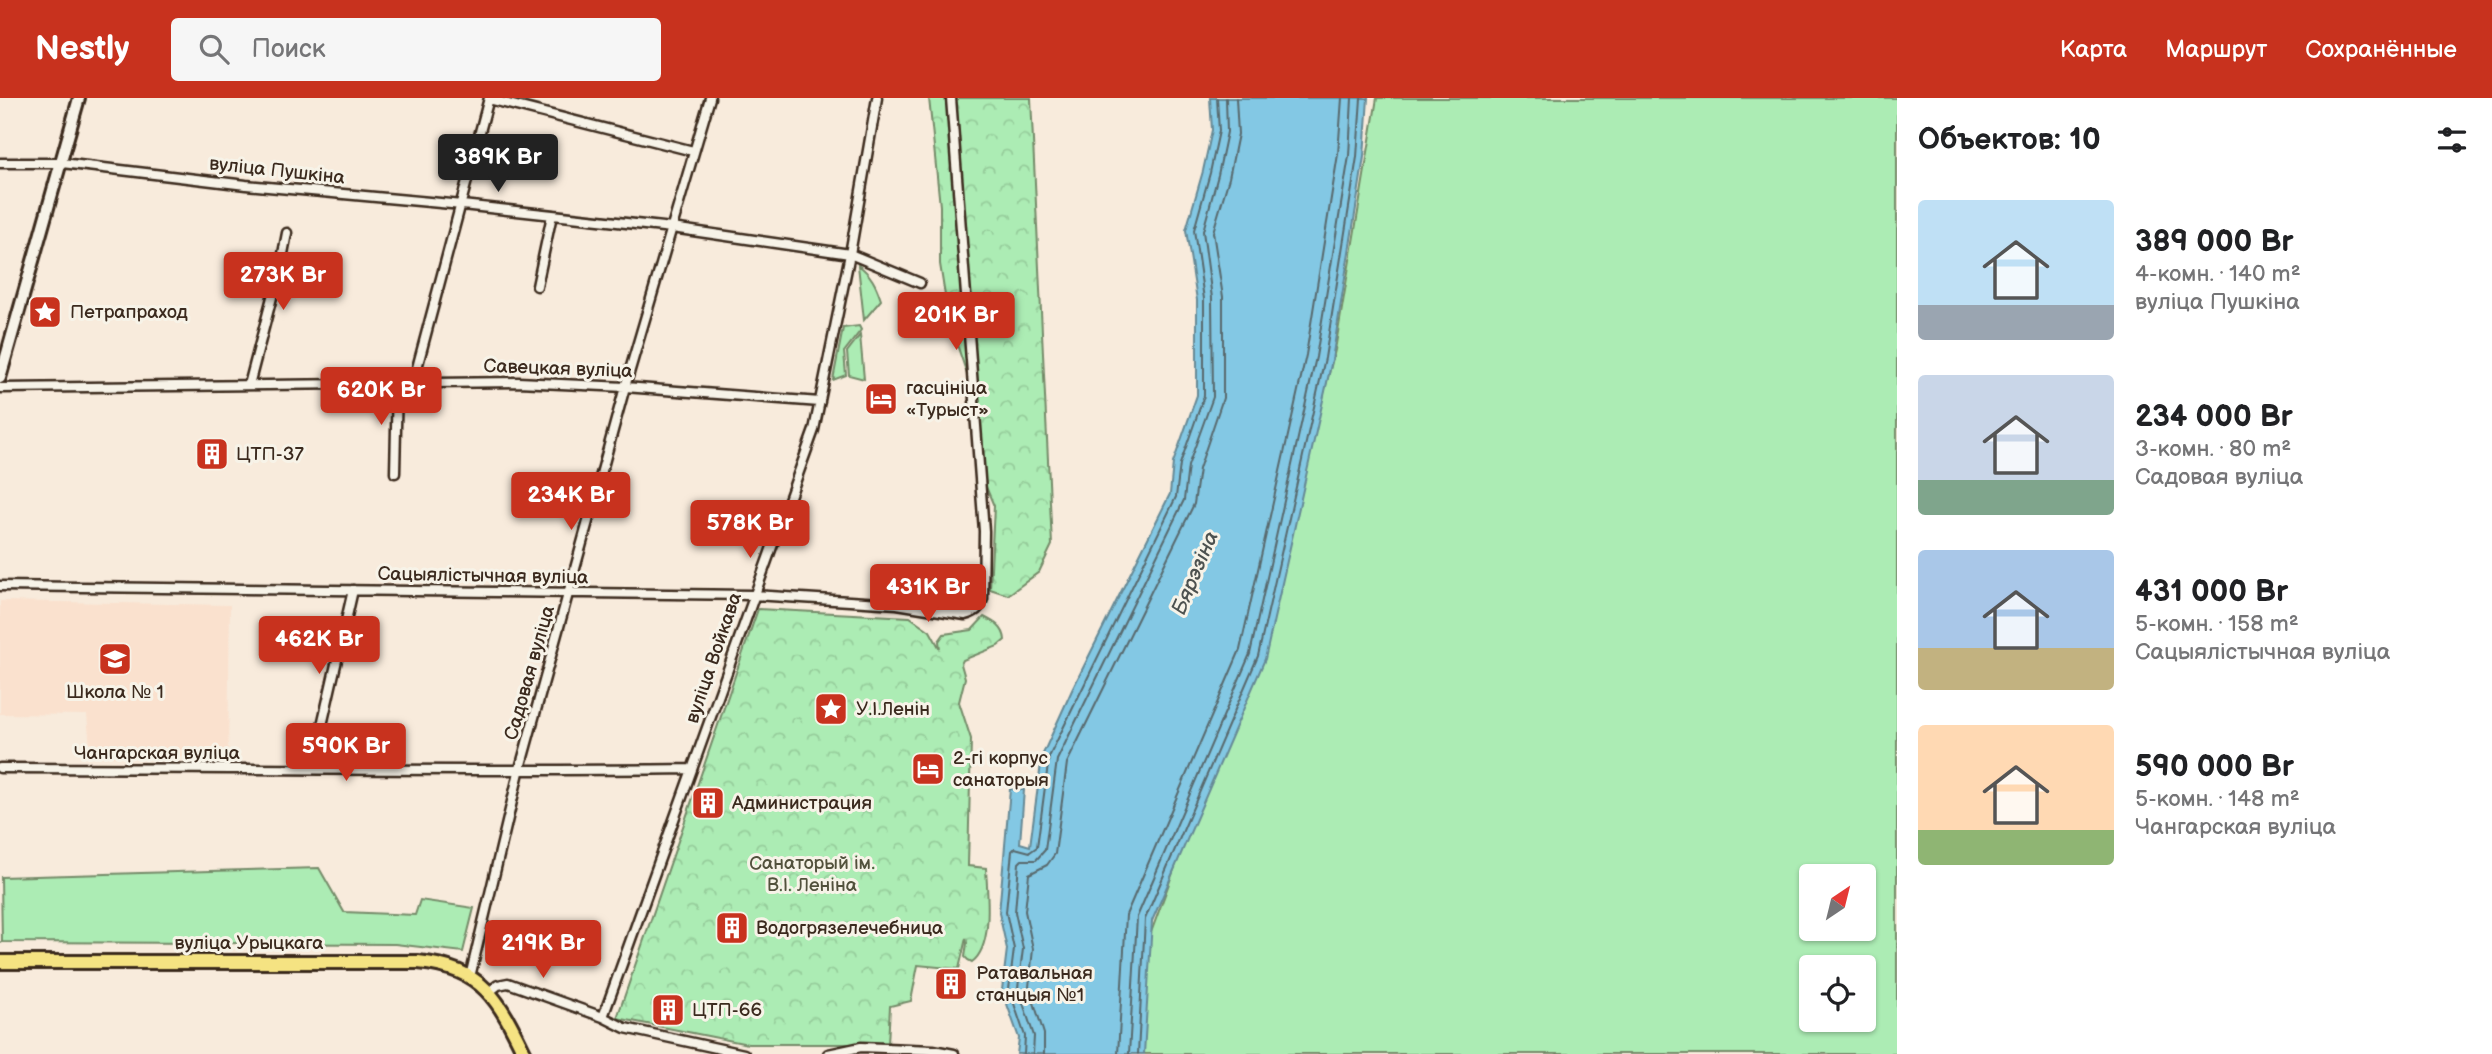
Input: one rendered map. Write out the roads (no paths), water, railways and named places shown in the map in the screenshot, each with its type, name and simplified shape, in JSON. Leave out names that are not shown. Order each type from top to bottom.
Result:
[{"type":"main road","points":[[0,378],[79,98]]},
{"type":"main road","name":"вуліца Урыцкага","points":[[0,962],[441,964],[470,977],[489,992],[501,1005],[525,1054]]},
{"type":"street","points":[[413,383],[489,98],[693,151]]},
{"type":"street","name":"Садовая вуліца","points":[[470,977],[519,772],[625,387],[710,98]]},
{"type":"street","name":"вуліца Войкава","points":[[603,1017],[814,430],[850,254],[877,98]]},
{"type":"street","name":"Сацыялістычная вуліца","points":[[0,586],[753,595],[897,604],[965,615],[974,613],[981,607],[983,599],[984,531],[951,98]]},
{"type":"street","name":"вуліца Пушкіна","points":[[0,163],[62,163],[672,228],[850,254],[920,284]]},
{"type":"street","points":[[537,286],[552,215]]},
{"type":"street","points":[[249,385],[282,259],[286,233]]},
{"type":"street","name":"Савецкая вуліца","points":[[0,388],[518,382],[820,402]]},
{"type":"street","points":[[395,473],[397,383]]},
{"type":"street","points":[[312,769],[354,590]]},
{"type":"street","name":"Чангарская вуліца","points":[[0,768],[519,772],[692,769]]},
{"type":"street","points":[[489,992],[498,985],[508,983],[603,1017],[625,1028],[744,1054]]},
{"type":"street","points":[[828,1054],[860,1047],[933,1050],[954,1054]]},
{"type":"water","name":"Бярэзіна","points":[[1210,98],[1368,98],[1364,157],[1332,360],[1265,659],[1152,921],[1144,1054],[1017,1054],[1019,1038],[1002,990],[1007,949],[999,913],[1010,789],[1024,790],[1020,843],[1030,846],[1042,756],[1170,494],[1173,463],[1197,395],[1197,300],[1186,230],[1212,130]]},
{"type":"place","name":"Петрапраход","points":[[45,312]]},
{"type":"place","name":"гасцініца «Турыст»","points":[[881,399]]},
{"type":"place","name":"ЦТП-37","points":[[212,454]]},
{"type":"place","name":"Школа № 1","points":[[115,659]]},
{"type":"place","name":"У.І.Ленін","points":[[831,709]]},
{"type":"place","name":"2-гі корпус санаторыя","points":[[928,769]]},
{"type":"place","name":"Администрация","points":[[708,803]]},
{"type":"place","name":"Водогрязелечебница","points":[[732,928]]},
{"type":"place","name":"Ратавальная станцыя №1","points":[[951,984]]},
{"type":"place","name":"ЦТП-66","points":[[668,1010]]},
{"type":"park label","name":"Санаторый ім. В.І. Леніна","points":[[812,874]]}]
